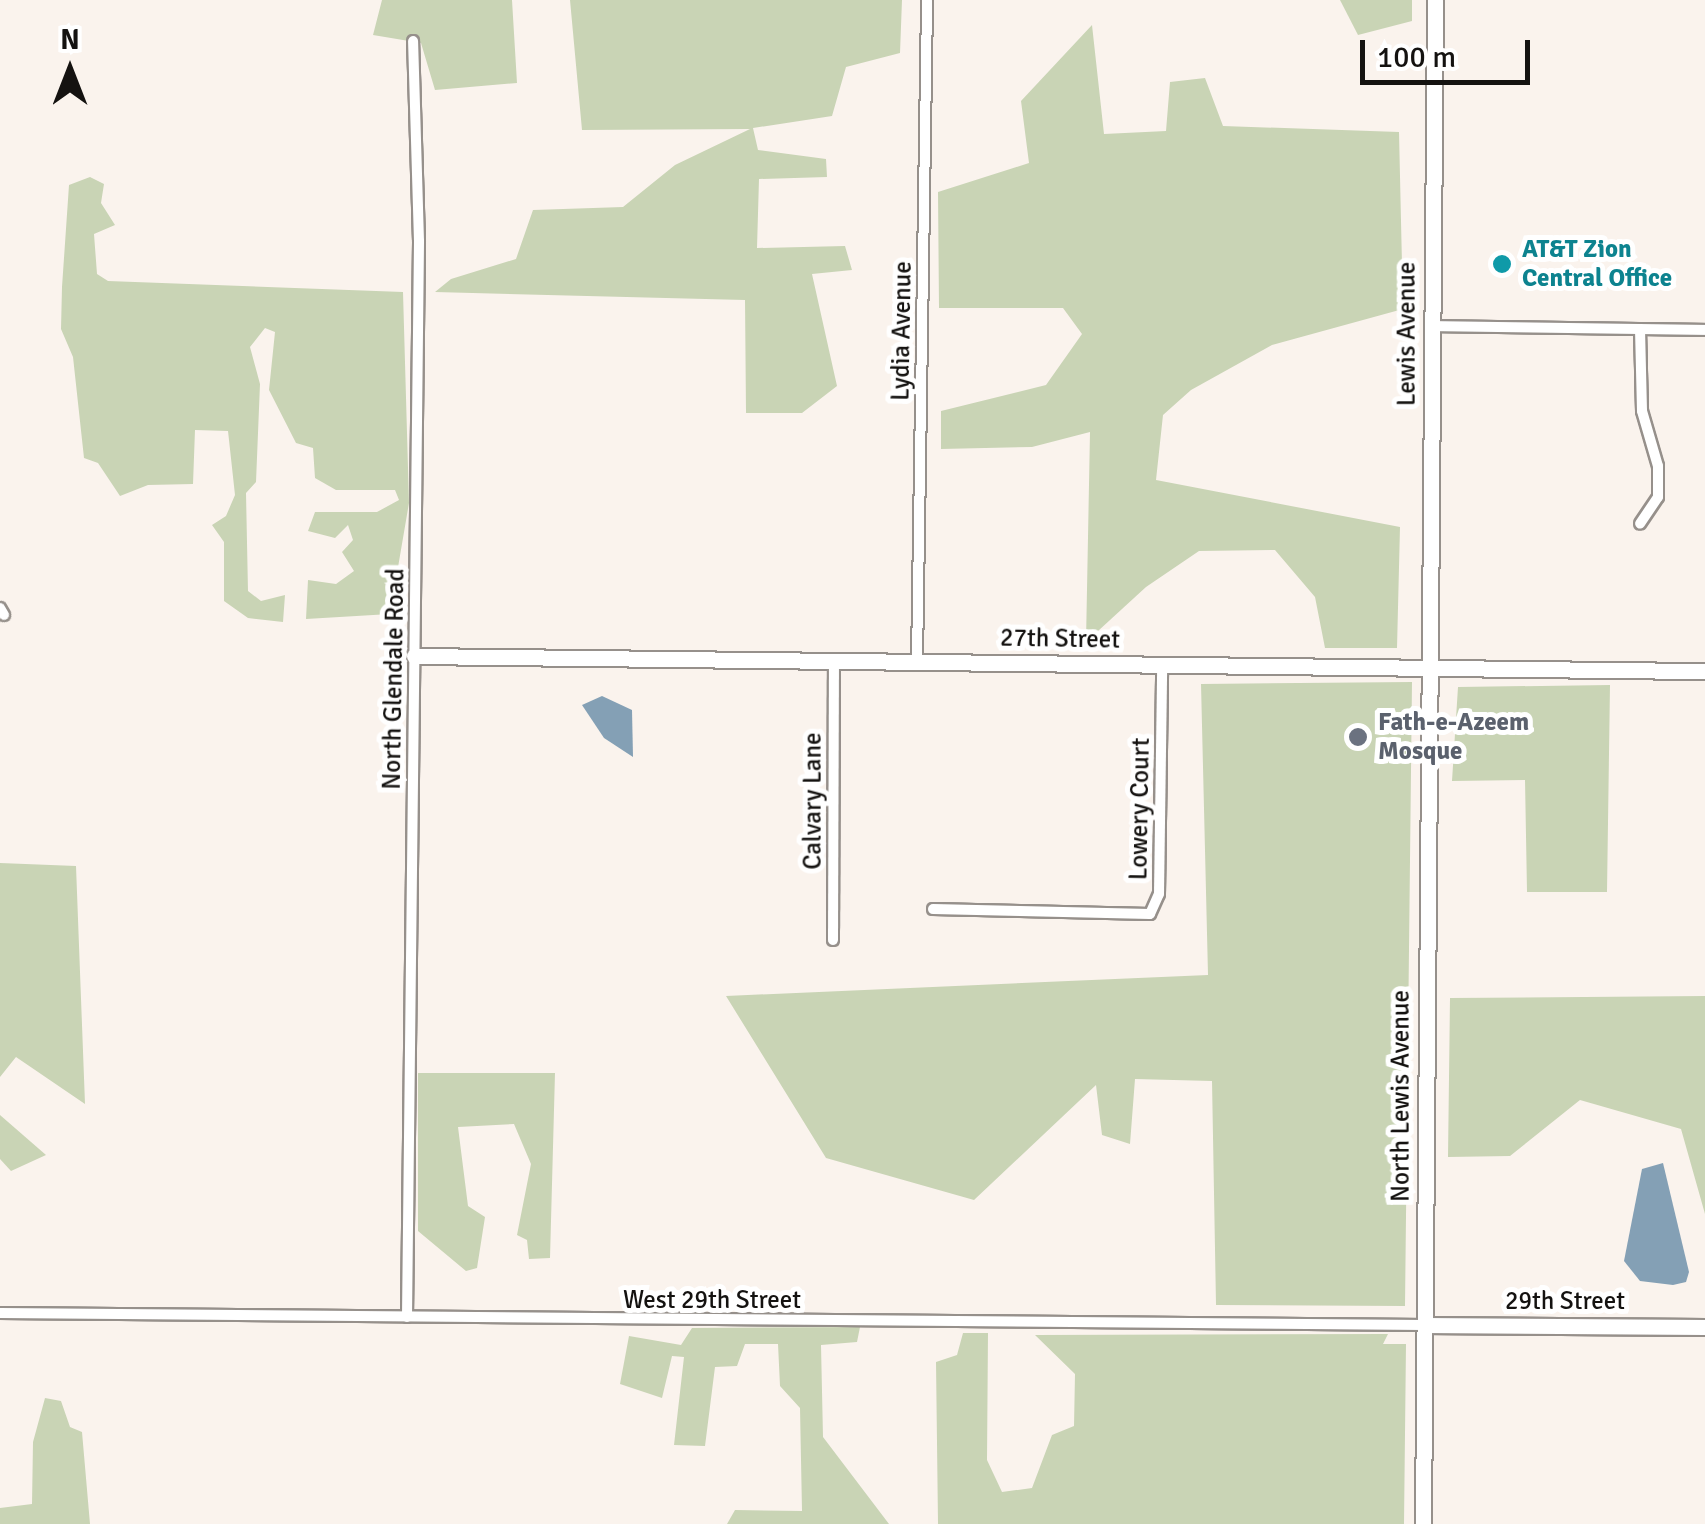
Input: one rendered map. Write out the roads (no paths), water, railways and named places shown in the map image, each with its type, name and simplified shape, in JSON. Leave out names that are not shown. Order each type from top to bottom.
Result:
[{"type":"street","name":"Lydia Avenue","points":[[917,662],[927,0]]},
{"type":"street","name":"Lewis Avenue","points":[[1430,668],[1435,0]]},
{"type":"street","name":"North Glendale Road","points":[[408,1317],[414,656],[413,42]]},
{"type":"street","points":[[1432,326],[1705,330]]},
{"type":"street","points":[[1640,329],[1642,411],[1658,466],[1658,496],[1640,524]]},
{"type":"street","name":"27th Street","points":[[414,656],[1705,670]]},
{"type":"street","name":"Calvary Lane","points":[[832,940],[834,661]]},
{"type":"street","name":"Lowery Court","points":[[933,909],[1150,914],[1159,894],[1162,665]]},
{"type":"street","name":"North Lewis Avenue","points":[[1423,1524],[1430,668]]},
{"type":"street","name":"West 29th Street","points":[[0,1313],[1424,1326]]},
{"type":"street","name":"29th Street","points":[[1424,1326],[1705,1327]]},
{"type":"water","points":[[602,696],[632,710],[633,757],[604,738],[582,705]]},
{"type":"water","points":[[1663,1163],[1689,1272],[1686,1282],[1673,1285],[1640,1281],[1624,1261],[1642,1169]]},
{"type":"place","name":"AT&T Zion Central Office","points":[[1502,264]]},
{"type":"place","name":"Fath-e-Azeem Mosque","points":[[1358,737]]}]
